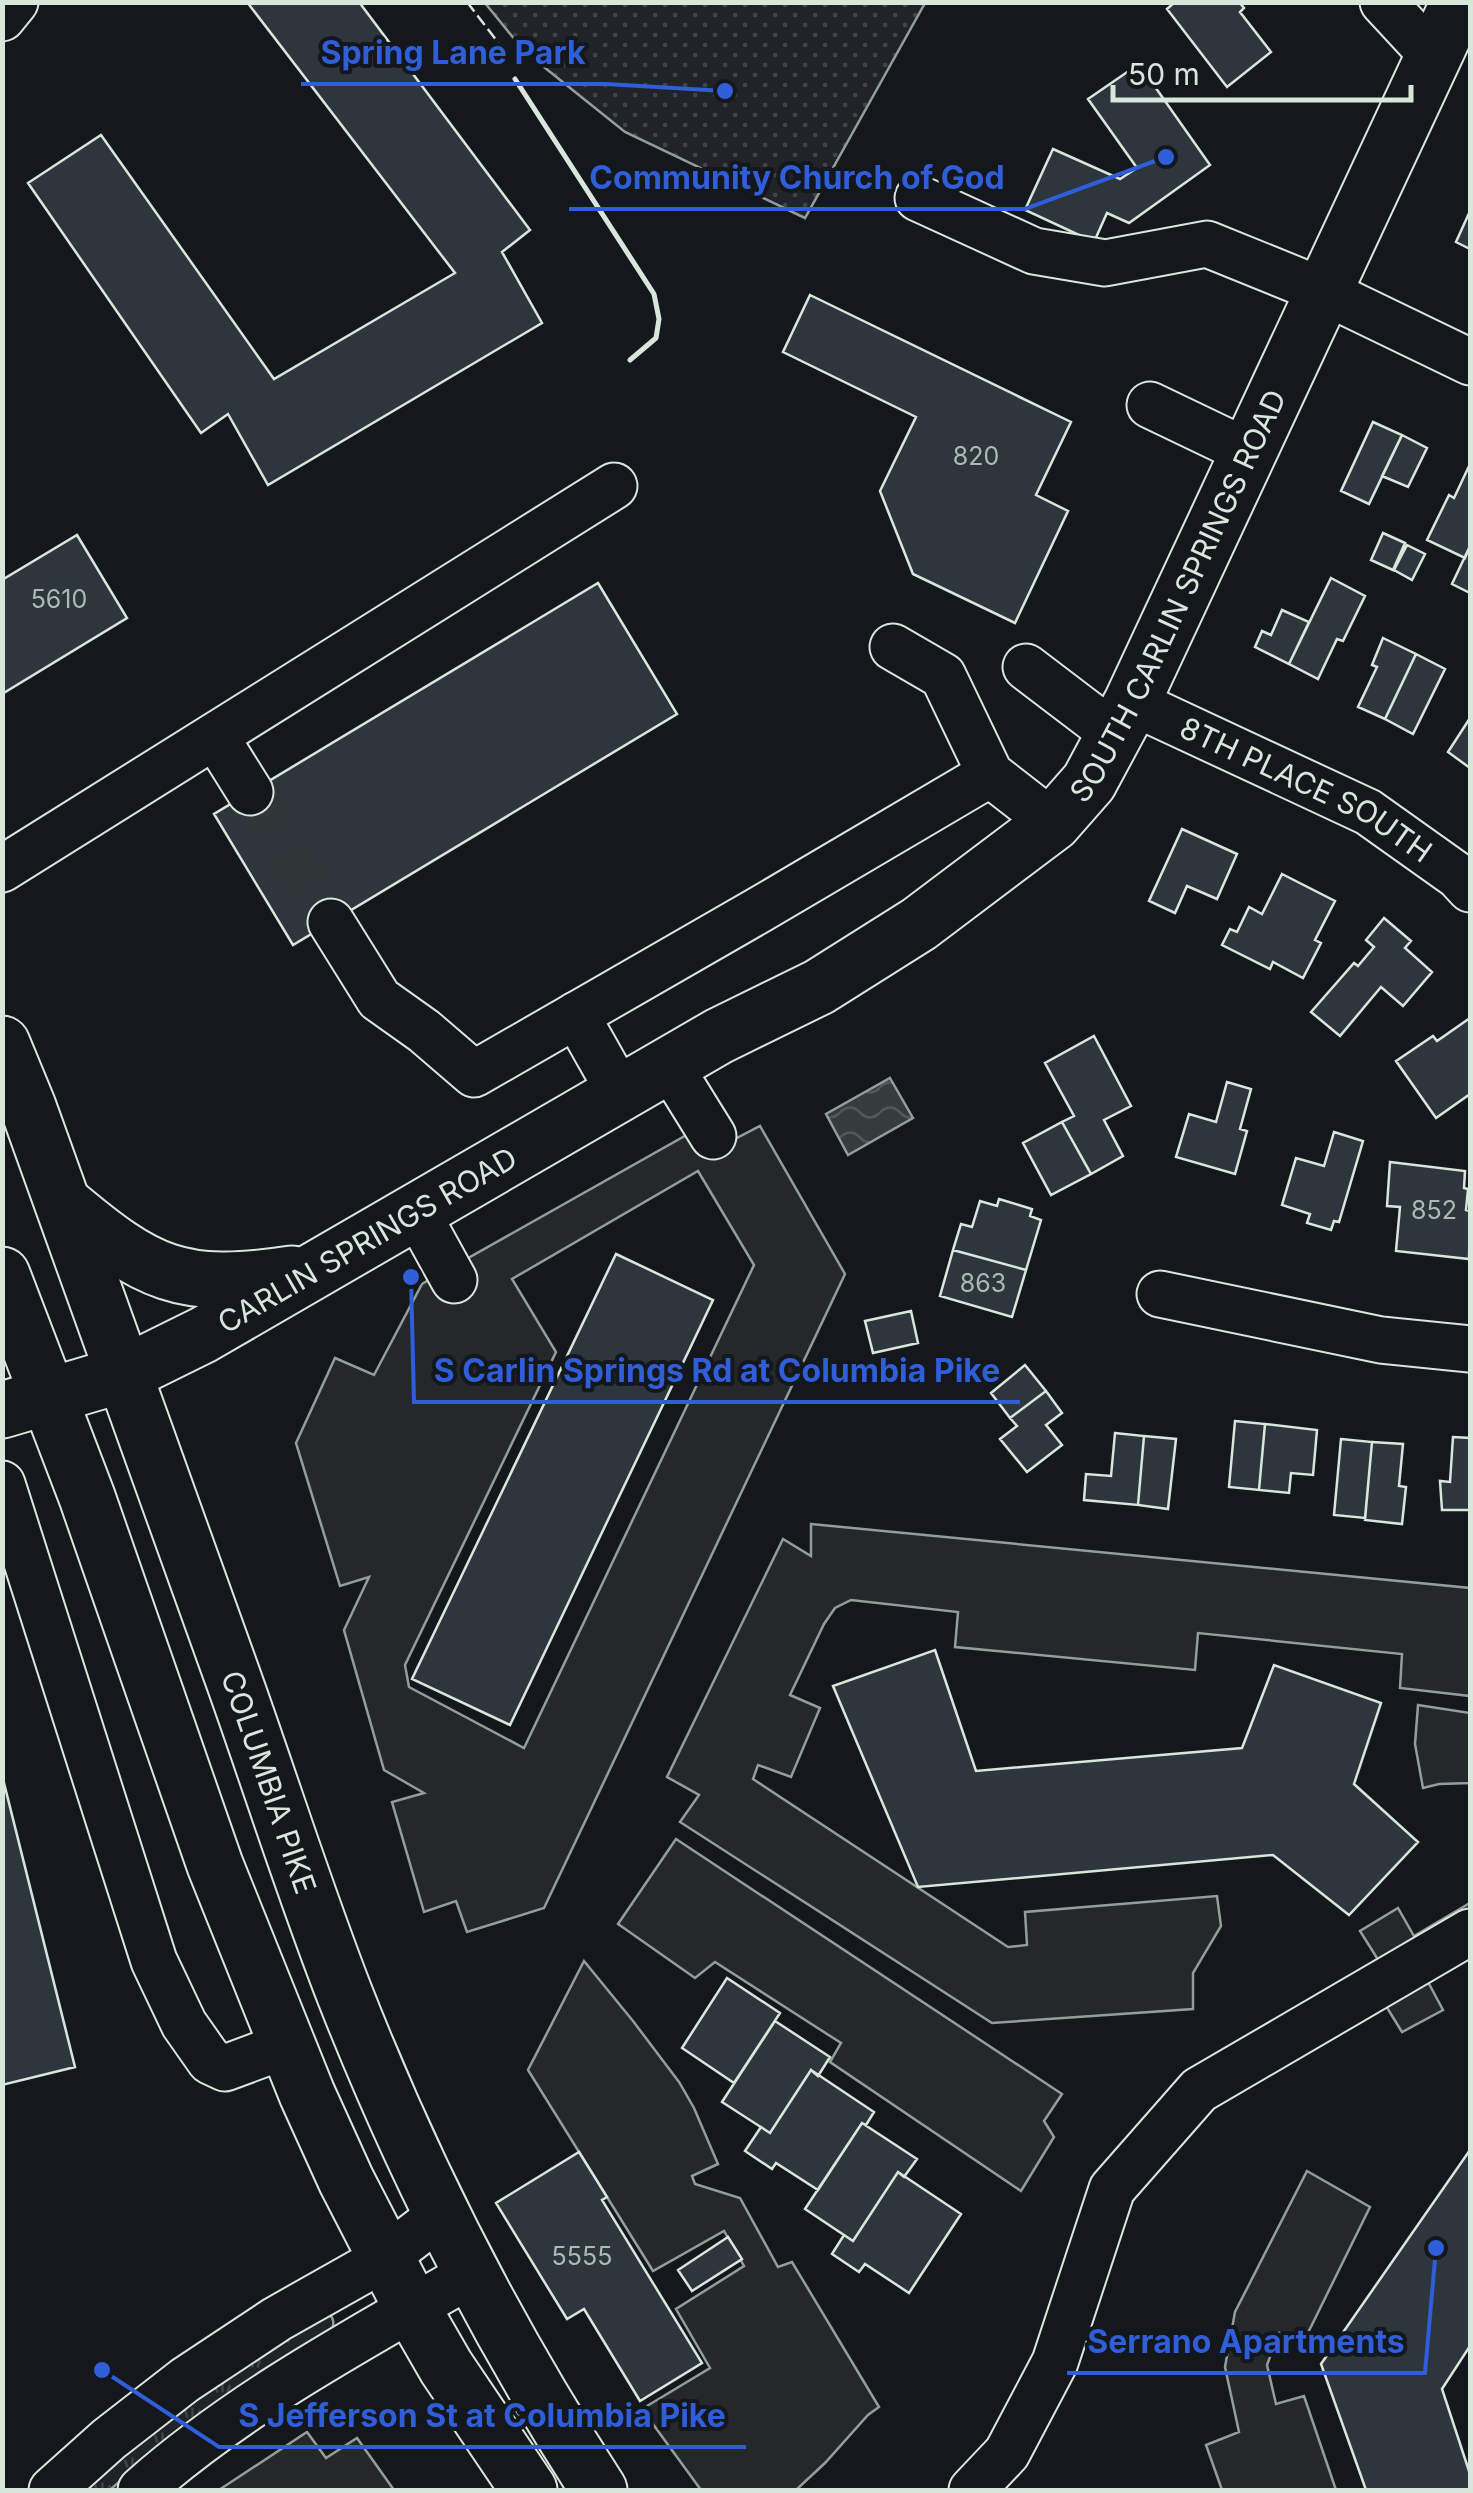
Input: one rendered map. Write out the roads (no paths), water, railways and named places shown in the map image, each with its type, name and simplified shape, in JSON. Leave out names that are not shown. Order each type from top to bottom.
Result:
[{"type":"main road","name":"SOUTH CARLIN SPRINGS ROAD","points":[[719,1036],[819,987],[919,924],[1053,823],[1089,782],[1123,718],[1459,2]]},
{"type":"main road","name":"CARLIN SPRINGS ROAD","points":[[26,1404],[124,1374],[203,1335],[719,1036]]},
{"type":"main road","name":"COLUMBIA PIKE","points":[[2,1044],[63,1203],[344,1992],[442,2214],[547,2408],[600,2490]]},
{"type":"main road","points":[[63,1203],[120,1249],[182,1277],[227,1281],[313,1270]]},
{"type":"main road","points":[[2,1275],[26,1404],[88,1497],[192,1802],[287,2046],[334,2153],[412,2308],[463,2394],[528,2490]]},
{"type":"street","points":[[2,18],[15,2]]},
{"type":"street","points":[[1383,2],[1434,56]]},
{"type":"street","points":[[918,198],[1034,252],[1105,263],[1207,244],[1324,292],[1470,362]]},
{"type":"street","points":[[1150,405],[1248,452]]},
{"type":"street","points":[[2,869],[614,486]]},
{"type":"street","points":[[892,646],[943,676],[990,774],[1053,823]]},
{"type":"street","name":"8TH PLACE SOUTH","points":[[1026,667],[1123,718],[1368,812],[1458,876],[1470,889]]},
{"type":"street","points":[[216,736],[250,792]]},
{"type":"street","points":[[332,922],[379,999],[474,1074],[990,774]]},
{"type":"street","points":[[576,1015],[620,1094]]},
{"type":"street","points":[[669,1066],[713,1136]]},
{"type":"street","points":[[416,1210],[454,1280]]},
{"type":"street","points":[[1160,1294],[1381,1340],[1470,1349]]},
{"type":"street","points":[[2,1484],[154,1962],[184,2024],[210,2061],[225,2068],[287,2046]]},
{"type":"street","points":[[972,2490],[1007,2453],[1054,2362],[1112,2189],[1198,2090],[1470,1932]]},
{"type":"street","points":[[52,2490],[135,2418],[217,2357],[385,2258],[442,2214]]},
{"type":"street","points":[[141,2490],[261,2400],[473,2274]]},
{"type":"water","points":[[890,1078],[913,1118],[848,1155],[826,1114]]},
{"type":"tunnel","points":[[250,792],[331,922]]},
{"type":"place","name":"Spring Lane Park","points":[[725,91]]},
{"type":"place","name":"Community Church of God","points":[[1166,157]]},
{"type":"place","name":"S Carlin Springs Rd at Columbia Pike","points":[[411,1277]]},
{"type":"place","name":"Serrano Apartments","points":[[1436,2248]]},
{"type":"place","name":"S Jefferson St at Columbia Pike","points":[[102,2370]]}]
